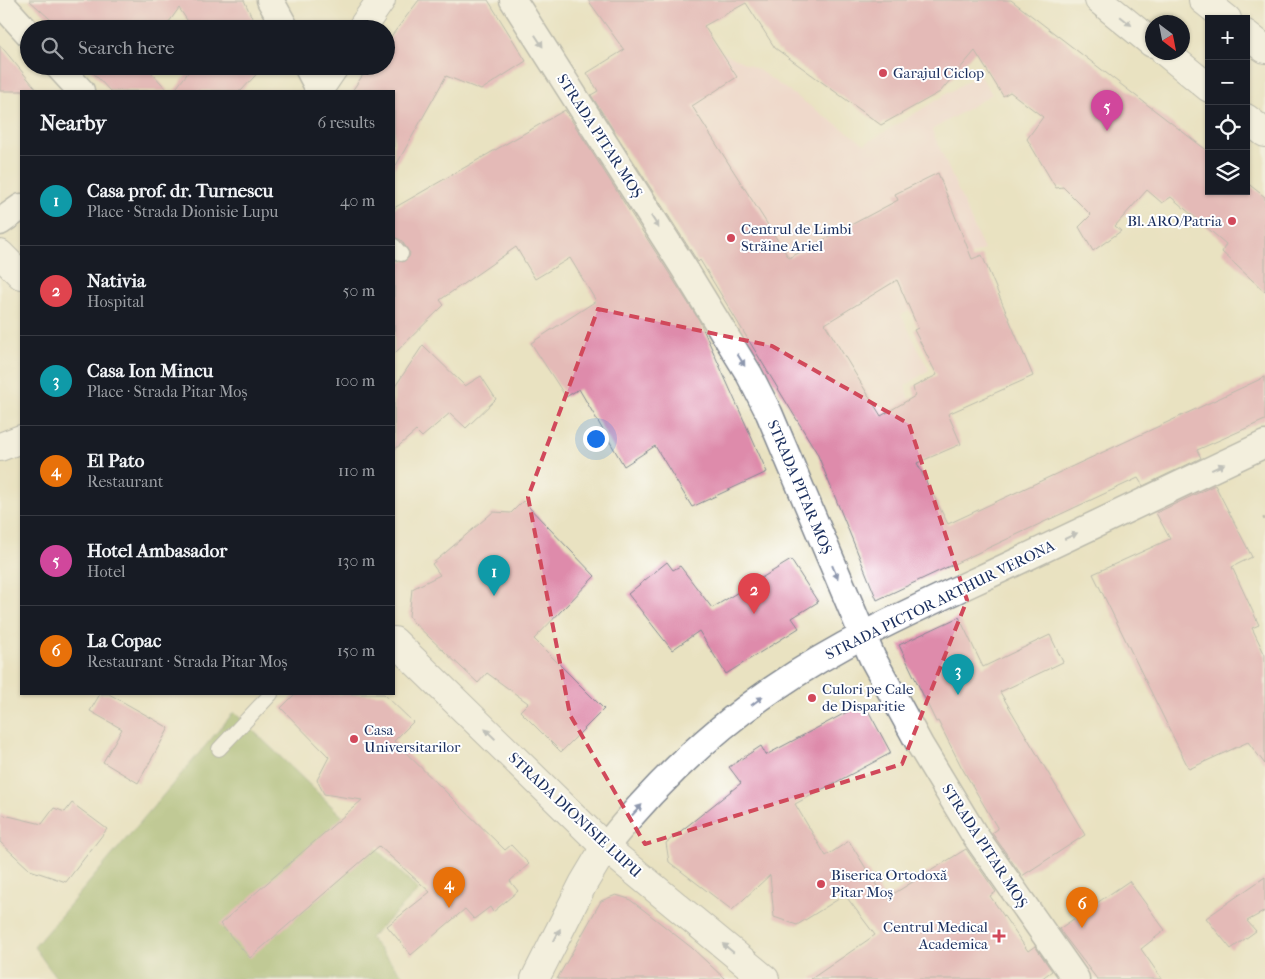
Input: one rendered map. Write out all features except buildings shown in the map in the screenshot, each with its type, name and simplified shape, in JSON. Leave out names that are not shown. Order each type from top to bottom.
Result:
[{"type":"street","points":[[270,0],[281,20]]},
{"type":"street","points":[[367,20],[381,0]]},
{"type":"street","name":"STRADA PITAR MOȘ","points":[[513,0],[684,268],[749,374],[769,413],[862,636],[920,744],[974,834],[1076,979]]},
{"type":"street","points":[[1099,0],[1145,37]]},
{"type":"street","points":[[1203,0],[1221,15]]},
{"type":"street","points":[[0,2],[20,24]]},
{"type":"street","points":[[1250,37],[1265,50]]},
{"type":"street","points":[[1175,60],[1205,85]]},
{"type":"street","points":[[66,75],[80,90]]},
{"type":"street","points":[[1250,121],[1265,133]]},
{"type":"street","points":[[0,222],[20,208]]},
{"type":"street","points":[[0,254],[20,273]]},
{"type":"street","points":[[0,447],[20,439]]},
{"type":"street","name":"STRADA PICTOR ARTHUR VERONA","points":[[605,847],[653,793],[734,718],[796,674],[862,636],[1265,444]]},
{"type":"street","name":"STRADA DIONISIE LUPU","points":[[395,642],[605,847],[765,979]]},
{"type":"street","points":[[535,979],[583,884],[605,847]]},
{"type":"lane","points":[[219,749],[270,695]]},
{"type":"highlighted area","points":[[598,309],[772,346],[909,424],[967,600],[902,764],[645,844],[570,715],[528,497]]},
{"type":"shaded area","points":[[652,34],[710,58],[720,51],[757,69],[865,144],[979,74],[992,94],[932,130],[984,250],[925,273],[934,298],[901,315],[929,370],[905,386],[909,400],[817,453],[587,73]]},
{"type":"green space","points":[[234,712],[419,890],[370,938],[406,979],[57,979],[34,947]]},
{"type":"place","name":"Garajul Ciclop","points":[[883,73]]},
{"type":"place","name":"Hotel Ambasador","points":[[1107,131]]},
{"type":"place","name":"Bl. ARO/Patria","points":[[1232,221]]},
{"type":"place","name":"Centrul de Limbi Străine Ariel","points":[[731,238]]},
{"type":"place","name":"Casa prof. dr. Turnescu","points":[[494,596]]},
{"type":"place","name":"Nativia","points":[[754,614]]},
{"type":"place","name":"Casa Ion Mincu","points":[[958,695]]},
{"type":"place","name":"Culori pe Cale de Disparitie","points":[[812,698]]},
{"type":"place","name":"Casa Universitarilor","points":[[354,739]]},
{"type":"place","name":"Biserica Ortodoxă Pitar Moș","points":[[821,884]]},
{"type":"place","name":"El Pato","points":[[449,908]]},
{"type":"place","name":"La Copac","points":[[1082,928]]},
{"type":"place","name":"Centrul Medical Academica","points":[[999,936]]}]
